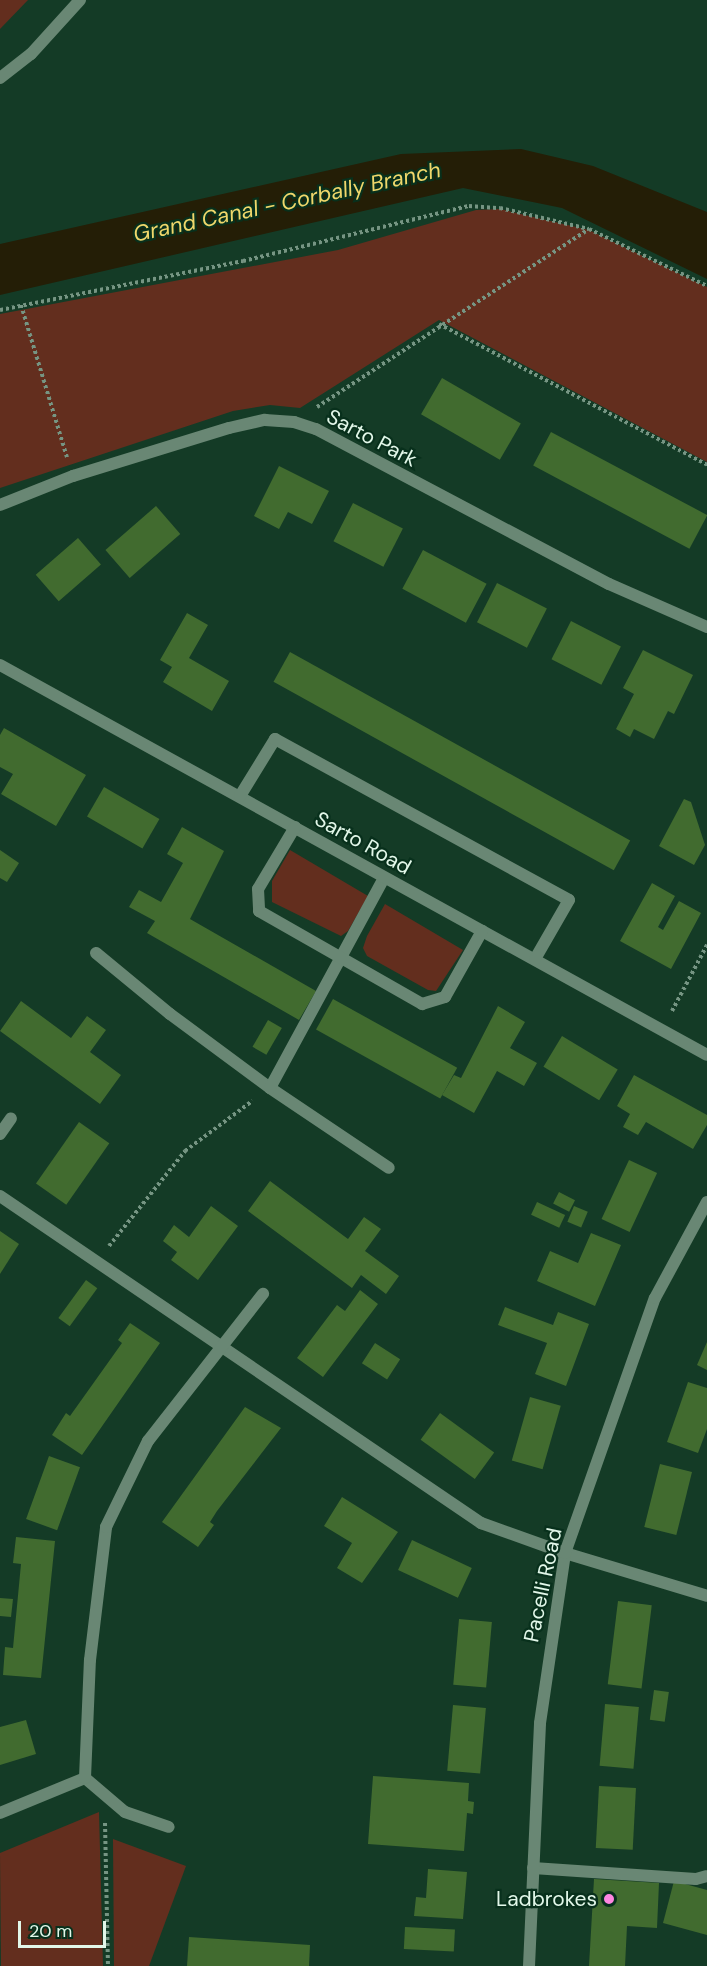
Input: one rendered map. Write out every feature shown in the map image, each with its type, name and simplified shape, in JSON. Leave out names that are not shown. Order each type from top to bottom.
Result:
[{"type":"street","points":[[0,78],[32,54],[80,0]]},
{"type":"street","name":"Sarto Park","points":[[0,505],[73,476],[229,428],[265,420],[294,422],[316,429],[609,584],[707,627]]},
{"type":"street","name":"Sarto Road","points":[[0,665],[707,1055]]},
{"type":"street","points":[[240,796],[275,739],[569,900],[535,959]]},
{"type":"street","points":[[295,827],[258,889],[259,911],[422,1004],[445,997],[483,931]]},
{"type":"street","points":[[270,1088],[384,878]]},
{"type":"street","points":[[96,953],[170,1014],[270,1088],[389,1168]]},
{"type":"street","points":[[0,1134],[11,1118]]},
{"type":"street","points":[[0,1196],[95,1263],[481,1523],[565,1553],[707,1596]]},
{"type":"street","name":"Pacelli Road","points":[[528,1966],[540,1723],[565,1553],[655,1298],[707,1202]]},
{"type":"street","points":[[85,1778],[90,1660],[106,1527],[148,1441],[223,1349],[263,1294]]},
{"type":"street","points":[[85,1778],[125,1812],[169,1827]]},
{"type":"street","points":[[0,1813],[85,1778]]},
{"type":"street","points":[[533,1868],[696,1879],[707,1876]]},
{"type":"path","points":[[0,310],[243,261],[469,206],[500,208],[589,229],[707,286]]},
{"type":"path","points":[[294,422],[439,324],[589,229]]},
{"type":"path","points":[[21,305],[73,476]]},
{"type":"path","points":[[439,324],[707,465]]},
{"type":"path","points":[[661,1030],[707,945]]},
{"type":"path","points":[[95,1263],[185,1151],[270,1088]]},
{"type":"path","points":[[105,1795],[108,1966]]},
{"type":"shaded area","points":[[0,0],[28,0],[0,29]]},
{"type":"shaded area","points":[[500,209],[589,230],[707,287],[707,462],[439,320],[300,408],[270,405],[233,411],[0,488],[0,314],[338,250],[476,210]]},
{"type":"shaded area","points":[[290,850],[368,896],[348,931],[341,936],[272,902],[272,881]]},
{"type":"shaded area","points":[[385,904],[463,950],[436,991],[428,990],[367,956],[363,948],[367,936]]},
{"type":"shaded area","points":[[99,1812],[103,1966],[1,1966],[0,1853]]},
{"type":"shaded area","points":[[113,1839],[186,1866],[149,1966],[114,1966]]},
{"type":"water","name":"Grand Canal - Corbally Branch","points":[[521,149],[593,166],[707,212],[707,279],[562,208],[463,188],[0,295],[0,244],[401,154]]},
{"type":"building","points":[[442,378],[521,423],[500,460],[421,414]]},
{"type":"building","points":[[551,432],[707,515],[689,549],[533,466]]},
{"type":"building","points":[[279,466],[329,491],[312,524],[288,512],[279,529],[254,516]]},
{"type":"building","points":[[353,503],[403,528],[383,567],[333,541]]},
{"type":"building","points":[[156,506],[180,534],[130,578],[105,550]]},
{"type":"building","points":[[78,538],[101,564],[59,601],[36,575]]},
{"type":"building","points":[[423,550],[487,584],[466,623],[402,589]]},
{"type":"building","points":[[497,583],[547,608],[527,648],[477,622]]},
{"type":"building","points":[[187,613],[208,625],[189,658],[229,681],[212,711],[163,682],[172,667],[160,660]]},
{"type":"building","points":[[571,621],[621,646],[601,685],[551,659]]},
{"type":"building","points":[[643,650],[693,675],[674,714],[668,711],[654,739],[634,729],[630,737],[616,729],[634,694],[623,688]]},
{"type":"building","points":[[290,652],[630,841],[614,870],[274,682]]},
{"type":"building","points":[[4,728],[86,775],[56,826],[1,794],[13,774],[0,767],[0,735]]},
{"type":"building","points":[[104,787],[159,819],[142,848],[87,816]]},
{"type":"building","points":[[684,799],[691,802],[705,845],[694,865],[659,846]]},
{"type":"building","points":[[182,827],[224,851],[190,919],[316,991],[299,1020],[147,933],[155,921],[129,907],[139,890],[161,902],[183,863],[167,854]]},
{"type":"building","points":[[0,850],[19,863],[7,882],[0,878]]},
{"type":"building","points":[[652,883],[675,896],[658,927],[663,930],[679,901],[701,913],[671,969],[620,941]]},
{"type":"building","points":[[333,999],[457,1068],[440,1098],[316,1030]]},
{"type":"building","points":[[21,1001],[71,1038],[87,1016],[106,1030],[90,1052],[121,1075],[100,1104],[0,1031]]},
{"type":"building","points":[[498,1006],[525,1022],[510,1048],[537,1063],[524,1086],[497,1071],[474,1113],[442,1095],[454,1075],[461,1078]]},
{"type":"building","points":[[268,1020],[282,1028],[266,1055],[253,1047]]},
{"type":"building","points":[[562,1036],[618,1069],[599,1100],[543,1067]]},
{"type":"building","points":[[634,1075],[707,1115],[707,1125],[693,1149],[646,1122],[638,1135],[623,1127],[630,1114],[617,1106]]},
{"type":"building","points":[[79,1122],[109,1143],[66,1205],[36,1183]]},
{"type":"building","points":[[629,1160],[657,1173],[630,1232],[602,1219]]},
{"type":"building","points":[[270,1181],[348,1239],[364,1217],[381,1229],[365,1251],[399,1276],[386,1294],[361,1275],[352,1288],[248,1211]]},
{"type":"building","points":[[559,1192],[575,1200],[569,1212],[553,1204]]},
{"type":"building","points":[[537,1202],[565,1215],[559,1228],[531,1215]]},
{"type":"building","points":[[211,1206],[238,1226],[198,1280],[171,1260],[177,1252],[163,1241],[174,1225],[189,1237]]},
{"type":"building","points":[[574,1206],[588,1212],[581,1228],[567,1222]]},
{"type":"building","points":[[0,1231],[19,1244],[0,1274]]},
{"type":"building","points":[[591,1233],[621,1245],[595,1306],[537,1281],[550,1251],[578,1263]]},
{"type":"building","points":[[86,1280],[97,1288],[70,1326],[58,1318]]},
{"type":"building","points":[[360,1290],[378,1304],[323,1377],[297,1358],[337,1305],[345,1311]]},
{"type":"building","points":[[505,1307],[553,1325],[558,1312],[589,1324],[566,1386],[535,1374],[547,1343],[498,1325]]},
{"type":"building","points":[[130,1323],[160,1343],[82,1455],[52,1435],[66,1413],[70,1416],[122,1343],[118,1340]]},
{"type":"building","points":[[707,1342],[707,1370],[697,1365]]},
{"type":"building","points":[[375,1343],[400,1359],[387,1379],[362,1363]]},
{"type":"building","points":[[688,1382],[707,1388],[707,1429],[698,1453],[667,1442]]},
{"type":"building","points":[[530,1397],[561,1406],[543,1469],[512,1460]]},
{"type":"building","points":[[245,1407],[281,1428],[217,1511],[210,1522],[214,1525],[198,1547],[162,1522]]},
{"type":"building","points":[[440,1413],[494,1452],[475,1479],[421,1440]]},
{"type":"building","points":[[49,1456],[80,1467],[57,1530],[26,1519]]},
{"type":"building","points":[[660,1464],[692,1472],[676,1535],[644,1527]]},
{"type":"building","points":[[342,1497],[398,1532],[362,1583],[337,1568],[352,1543],[324,1526]]},
{"type":"building","points":[[16,1537],[55,1541],[41,1678],[3,1675],[5,1647],[13,1648],[21,1564],[13,1563]]},
{"type":"building","points":[[412,1540],[472,1568],[458,1598],[398,1570]]},
{"type":"building","points":[[0,1598],[13,1599],[11,1617],[0,1616]]},
{"type":"building","points":[[618,1601],[652,1605],[642,1689],[608,1684]]},
{"type":"building","points":[[459,1619],[492,1622],[486,1688],[453,1685]]},
{"type":"building","points":[[654,1690],[669,1692],[665,1722],[650,1720]]},
{"type":"building","points":[[605,1704],[639,1707],[633,1769],[600,1766]]},
{"type":"building","points":[[453,1705],[486,1708],[480,1774],[447,1771]]},
{"type":"building","points":[[26,1720],[36,1754],[0,1765],[0,1727]]},
{"type":"building","points":[[373,1776],[469,1783],[468,1801],[474,1802],[473,1814],[467,1813],[464,1851],[368,1844]]},
{"type":"building","points":[[599,1786],[636,1788],[633,1850],[596,1848]]},
{"type":"building","points":[[428,1869],[467,1872],[463,1919],[414,1916],[416,1897],[426,1898]]},
{"type":"building","points":[[594,1879],[659,1883],[657,1928],[627,1926],[625,1966],[589,1966]]},
{"type":"building","points":[[674,1881],[707,1890],[707,1935],[663,1923]]},
{"type":"building","points":[[405,1927],[455,1930],[454,1952],[404,1949]]},
{"type":"building","points":[[189,1937],[310,1945],[309,1966],[187,1966]]},
{"type":"place","name":"Ladbrokes","points":[[609,1899]]}]
